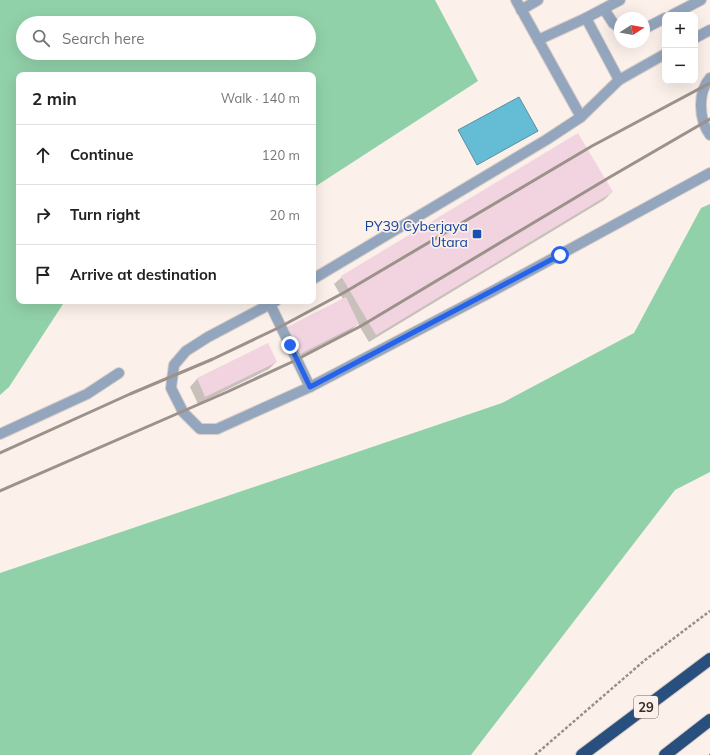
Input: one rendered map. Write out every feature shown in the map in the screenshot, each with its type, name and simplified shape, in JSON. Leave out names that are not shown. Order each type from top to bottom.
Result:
[{"type":"highway","name":"29","points":[[582,755],[710,659]]},
{"type":"highway","points":[[665,755],[710,720]]},
{"type":"street","points":[[516,0],[581,117]]},
{"type":"street","points":[[521,10],[538,0]]},
{"type":"street","points":[[538,40],[586,18],[620,0]]},
{"type":"street","points":[[678,12],[701,0]]},
{"type":"street","points":[[604,9],[614,23]]},
{"type":"street","points":[[586,18],[619,80]]},
{"type":"street","points":[[650,26],[662,20]]},
{"type":"street","points":[[698,36],[710,30]]},
{"type":"street","points":[[316,277],[546,140],[581,117],[619,80],[662,56]]},
{"type":"street","points":[[710,78],[703,94],[701,113],[705,129],[710,135]]},
{"type":"street","points":[[271,304],[208,337],[186,351],[174,366],[171,388],[183,412],[200,429],[217,429],[310,387],[710,173]]},
{"type":"street","points":[[273,304],[310,387]]},
{"type":"street","points":[[0,434],[87,394],[119,373]]},
{"type":"path","points":[[535,755],[645,660],[710,611]]},
{"type":"green space","points":[[0,0],[435,0],[478,81],[316,186],[316,72],[16,72],[16,304],[63,304],[9,387],[0,395]]},
{"type":"green space","points":[[710,204],[710,472],[675,490],[471,755],[0,755],[0,573],[502,403],[634,333],[701,208]]},
{"type":"water","points":[[519,97],[538,131],[477,165],[458,130]]},
{"type":"building","name":"PY39 Cyberjaya Utara","points":[[578,133],[613,192],[376,335],[341,276]]},
{"type":"building","points":[[346,297],[359,324],[300,354],[287,327]]},
{"type":"building","points":[[268,343],[277,362],[205,397],[197,378]]},
{"type":"railway","points":[[0,453],[130,394],[213,359],[278,328],[345,292],[592,146],[710,83]]},
{"type":"railway","points":[[0,491],[227,392],[294,361],[361,326],[710,119]]},
{"type":"place","name":"PY39 Cyberjaya Utara","points":[[477,234]]},
{"type":"route","points":[[290,345],[310,387],[560,255]]}]
